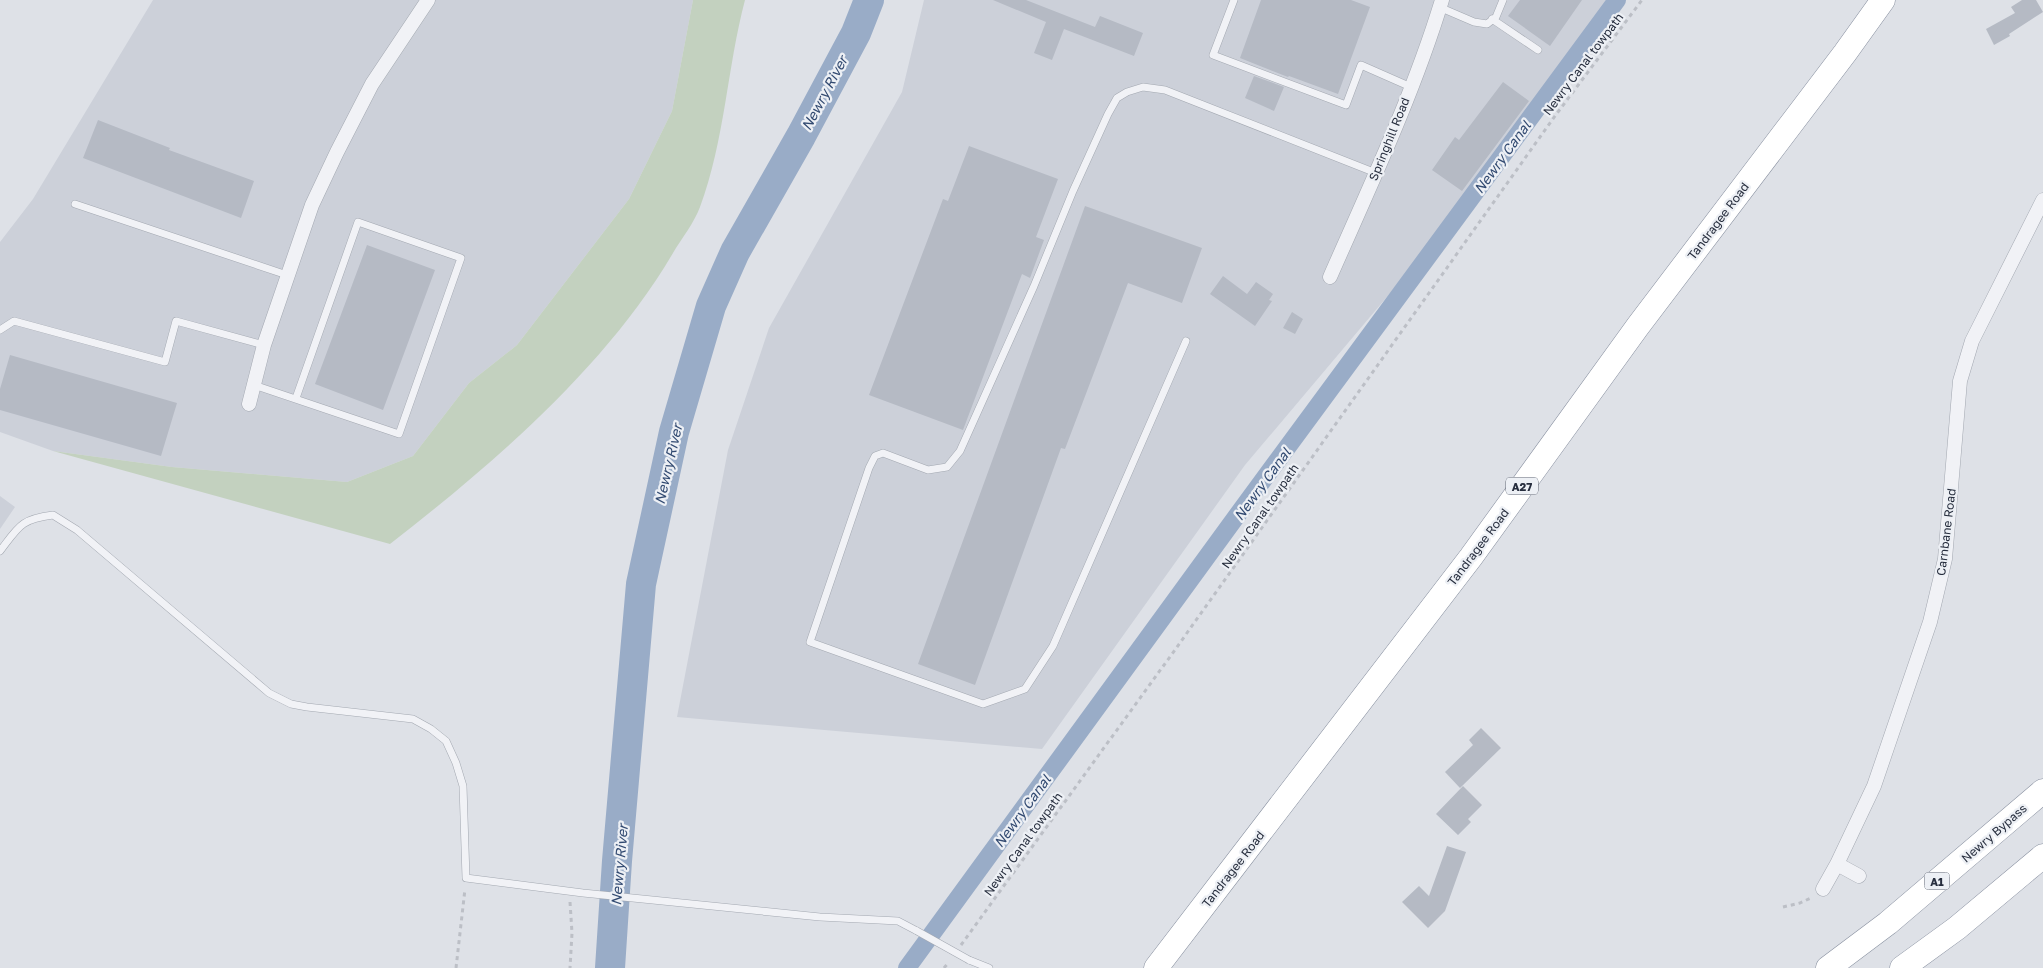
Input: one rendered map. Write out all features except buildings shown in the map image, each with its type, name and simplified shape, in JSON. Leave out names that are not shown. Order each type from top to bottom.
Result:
[{"type":"highway","name":"Tandragee Road","points":[[1156,968],[1471,557],[1638,326],[1883,0]]},
{"type":"highway","name":"Newry Bypass","points":[[1828,968],[1888,923],[2043,791]]},
{"type":"highway","points":[[1902,968],[1957,928],[2043,856]]},
{"type":"street","points":[[249,404],[264,345],[312,205],[372,84],[428,0]]},
{"type":"street","name":"Springhill Road","points":[[1330,276],[1376,173],[1411,87],[1441,4]]},
{"type":"street","name":"Carnbane Road","points":[[1823,889],[1874,786],[1930,622],[1946,559],[1960,381],[1972,340],[2043,200]]},
{"type":"street","points":[[1837,864],[1860,876]]},
{"type":"lane","points":[[1234,0],[1213,54],[1346,105],[1362,65],[1411,87]]},
{"type":"lane","points":[[1441,4],[1474,22],[1487,24],[1496,16],[1503,0]]},
{"type":"lane","points":[[1492,19],[1538,50]]},
{"type":"lane","points":[[1186,341],[1053,646],[1025,689],[983,704],[810,642],[869,468],[875,456],[883,453],[928,470],[947,467],[960,451],[1034,286],[1073,191],[1117,98],[1142,87],[1165,90],[1376,173]]},
{"type":"lane","points":[[75,204],[287,275]]},
{"type":"lane","points":[[254,385],[399,434],[461,258],[358,222],[296,398]]},
{"type":"lane","points":[[0,330],[14,321],[165,362],[176,321],[264,345]]},
{"type":"lane","points":[[0,551],[18,527],[34,517],[53,515],[77,530],[213,646],[280,699],[307,707],[413,719],[431,729],[446,741],[456,763],[463,786],[466,878],[583,894],[820,918],[898,920],[969,960],[989,968]]},
{"type":"path","name":"Newry Canal towpath","points":[[956,953],[1556,116],[1642,0]]},
{"type":"path","points":[[456,968],[466,878]]},
{"type":"path","points":[[1783,907],[1813,898],[1823,889]]},
{"type":"path","points":[[569,891],[572,932],[570,968]]},
{"type":"path","points":[[944,968],[950,960]]},
{"type":"shaded area","points":[[153,0],[693,0],[672,111],[629,199],[517,345],[469,383],[413,456],[347,482],[172,467],[53,451],[0,432],[0,242],[33,199]]},
{"type":"shaded area","points":[[924,0],[1612,0],[1391,292],[1245,465],[1042,749],[677,717],[728,450],[769,328],[902,92]]},
{"type":"shaded area","points":[[0,496],[15,507],[0,529]]},
{"type":"green space","points":[[693,0],[745,0],[715,156],[695,219],[646,295],[581,374],[508,446],[390,544],[53,451],[172,467],[347,482],[413,456],[469,383],[517,345],[629,199],[672,111]]},
{"type":"waterway","name":"Newry River","points":[[610,968],[617,861],[641,584],[674,432],[711,306],[735,252],[801,136],[856,33],[869,0]]},
{"type":"waterway","name":"Newry Canal","points":[[907,968],[1244,506],[1617,0]]}]
